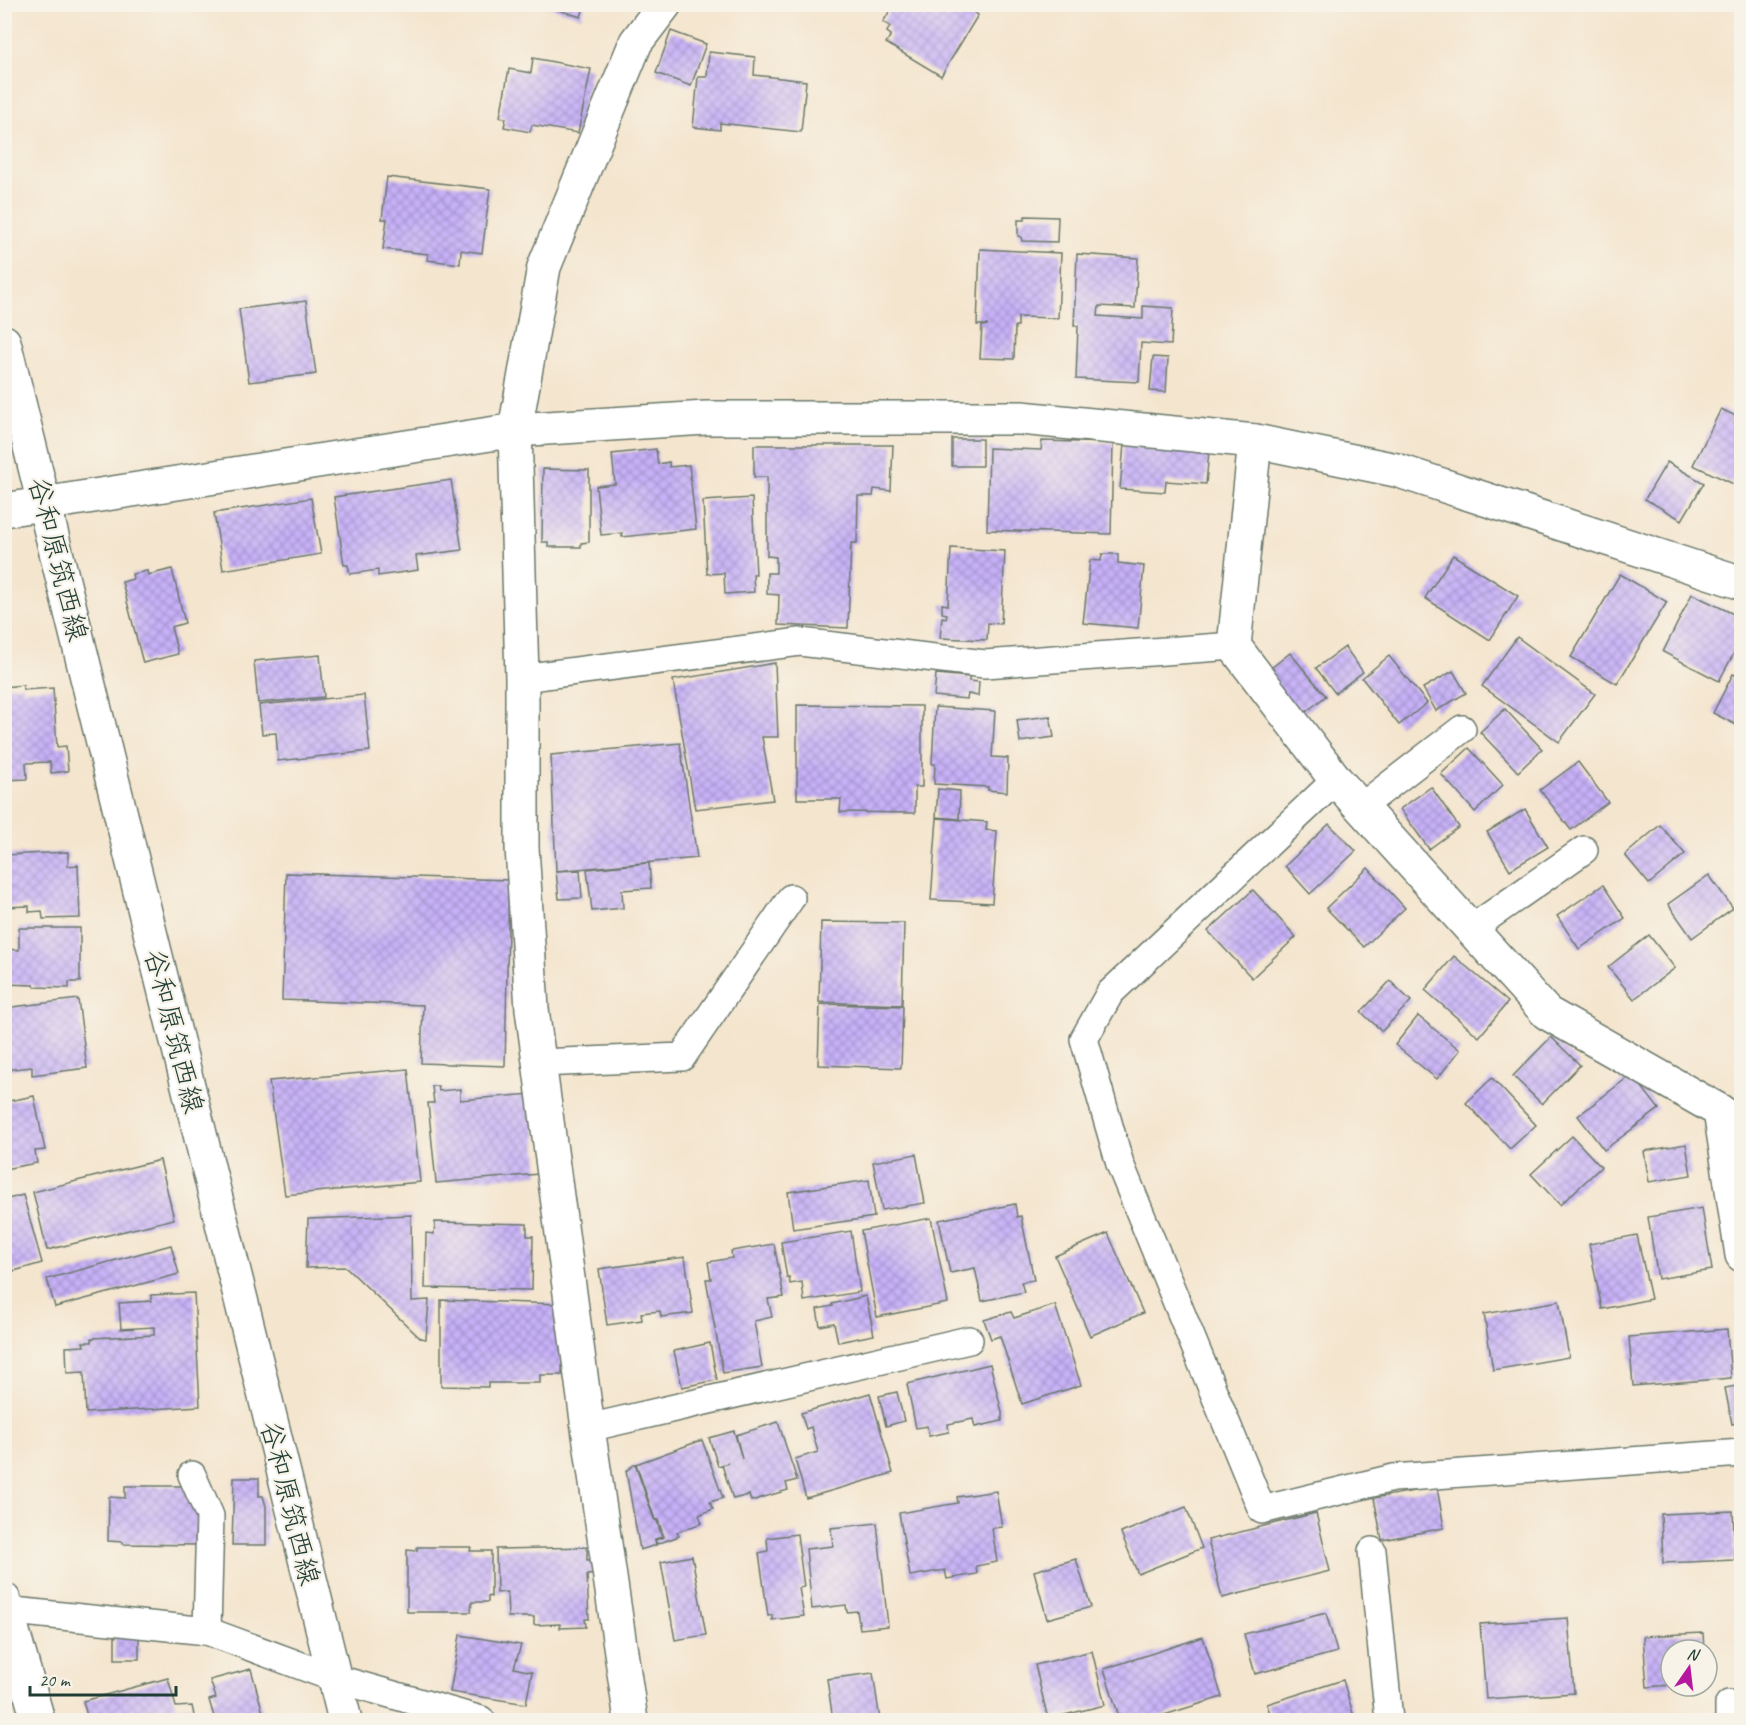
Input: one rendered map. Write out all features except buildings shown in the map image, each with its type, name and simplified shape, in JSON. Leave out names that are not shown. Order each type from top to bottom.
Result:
[{"type":"street","points":[[631,1720],[588,1428],[532,1009],[522,847],[522,678],[515,430],[544,267],[636,42],[665,4]]},
{"type":"street","name":"谷和原筑西線","points":[[4,342],[345,1720]]},
{"type":"street","points":[[4,510],[515,430],[706,418],[1021,418],[1255,441],[1396,470],[1742,583]]},
{"type":"street","points":[[1255,441],[1234,646],[1336,780],[1547,1012],[1720,1111],[1742,1255]]},
{"type":"street","points":[[5,1607],[38,1720]]},
{"type":"lane","points":[[522,678],[800,642],[985,664],[1234,646]]},
{"type":"lane","points":[[1360,807],[1462,729]]},
{"type":"lane","points":[[1336,780],[1110,993],[1084,1039],[1120,1164],[1263,1510],[1393,1478],[1742,1453]]},
{"type":"lane","points":[[1471,929],[1584,850]]},
{"type":"lane","points":[[539,1063],[682,1057],[790,898]]},
{"type":"lane","points":[[588,1428],[969,1340]]},
{"type":"lane","points":[[192,1475],[210,1516],[207,1631]]},
{"type":"lane","points":[[1372,1551],[1389,1720]]},
{"type":"lane","points":[[5,1607],[207,1631],[334,1678],[482,1720]]}]
